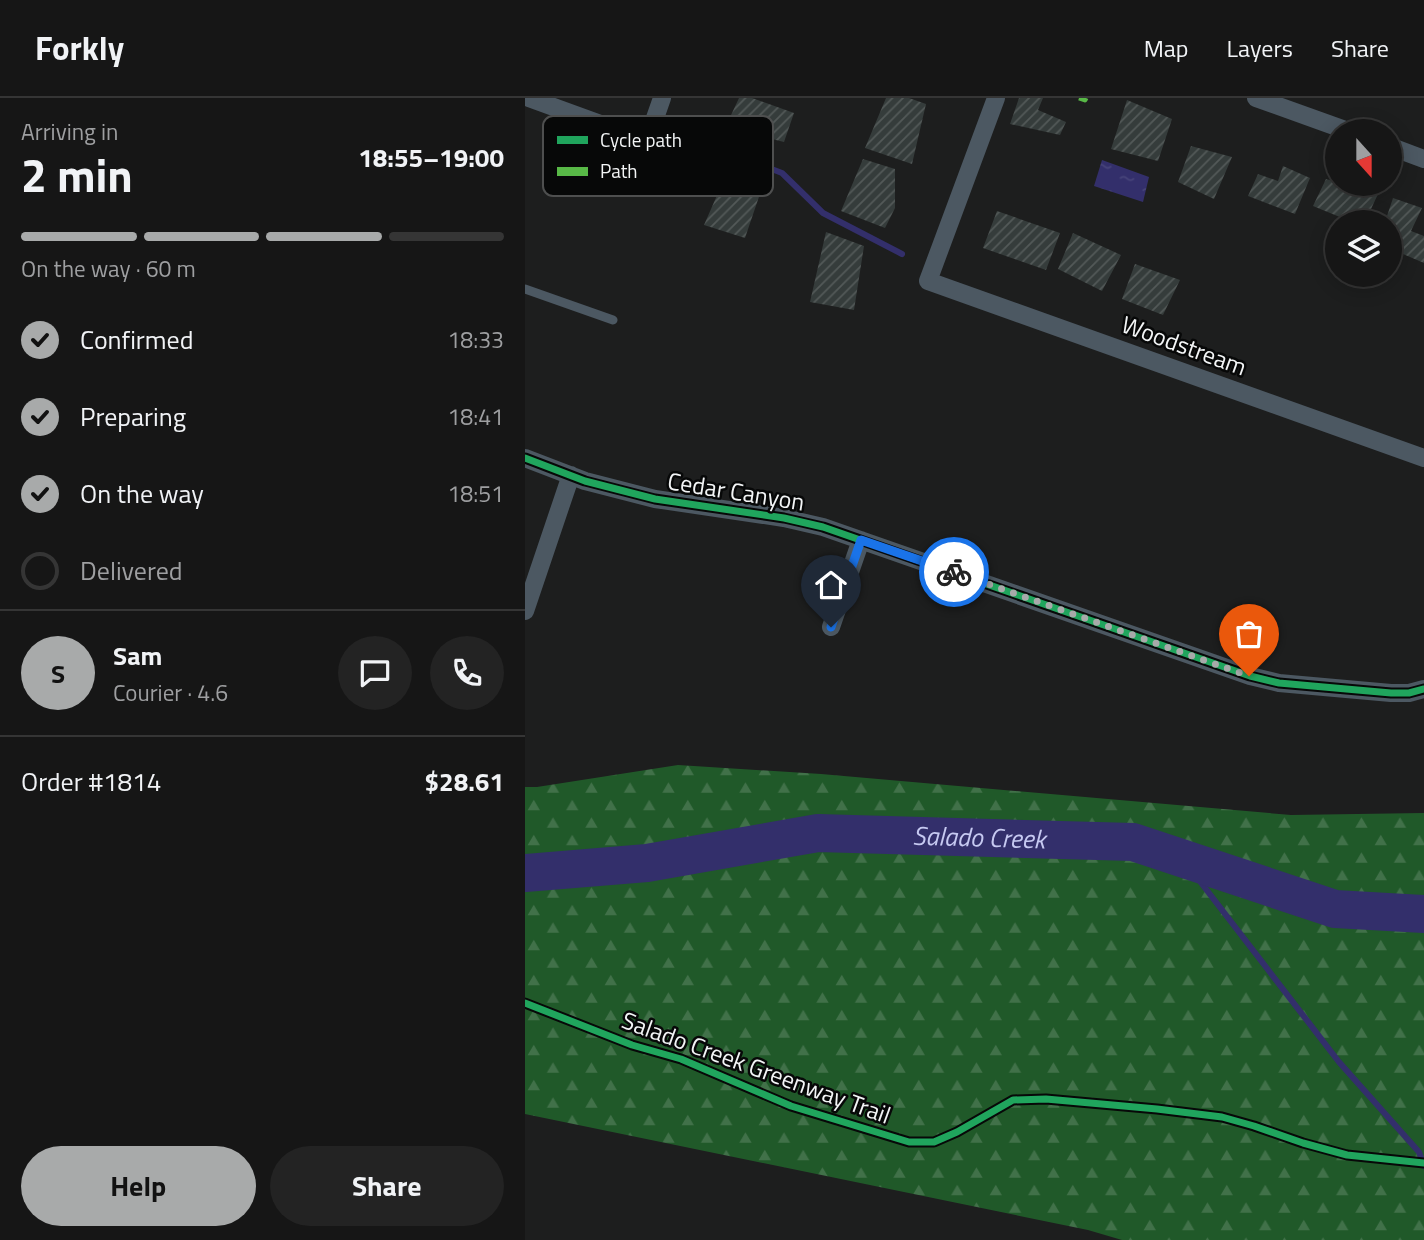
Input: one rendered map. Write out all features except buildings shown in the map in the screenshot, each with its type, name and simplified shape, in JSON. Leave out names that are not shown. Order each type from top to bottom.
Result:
[{"type":"street","points":[[529,98],[578,116]]},
{"type":"street","points":[[656,116],[662,98]]},
{"type":"street","name":"Woodstream","points":[[996,98],[928,281],[1424,458]]},
{"type":"street","points":[[1256,98],[1325,123]]},
{"type":"street","points":[[1402,151],[1424,159]]},
{"type":"street","name":"Cedar Canyon","points":[[525,458],[585,481],[655,499],[784,518],[823,527],[1249,676],[1279,683],[1391,693],[1424,690]]},
{"type":"street","points":[[525,611],[571,475]]},
{"type":"street","points":[[831,627],[861,540]]},
{"type":"lane","points":[[525,289],[613,320]]},
{"type":"green space","points":[[678,765],[821,774],[1291,815],[1424,813],[1424,1240],[1122,1240],[1088,1230],[525,1114],[525,787]]},
{"type":"water","points":[[1102,160],[1149,177],[1143,202],[1094,186]]},
{"type":"waterway","points":[[773,170],[782,173],[823,213],[902,254]]},
{"type":"waterway","name":"Salado Creek","points":[[525,873],[647,863],[818,833],[1133,842],[1335,909],[1424,914]]},
{"type":"waterway","points":[[1182,858],[1339,1062],[1419,1152],[1424,1166]]},
{"type":"marked path","points":[[1079,98],[1086,98]]},
{"type":"cycle path","points":[[525,458],[585,481],[655,499],[784,518],[823,527],[1250,676],[1279,683],[1391,693],[1409,693],[1424,689]]},
{"type":"cycle path","name":"Salado Creek Greenway Trail","points":[[525,1003],[632,1045],[681,1059],[791,1106],[909,1142],[934,1142],[1013,1100],[1046,1099],[1222,1117],[1347,1155],[1424,1163]]},
{"type":"way so far","points":[[954,572],[1249,676]]},
{"type":"route","points":[[831,627],[861,540],[954,572]]}]
